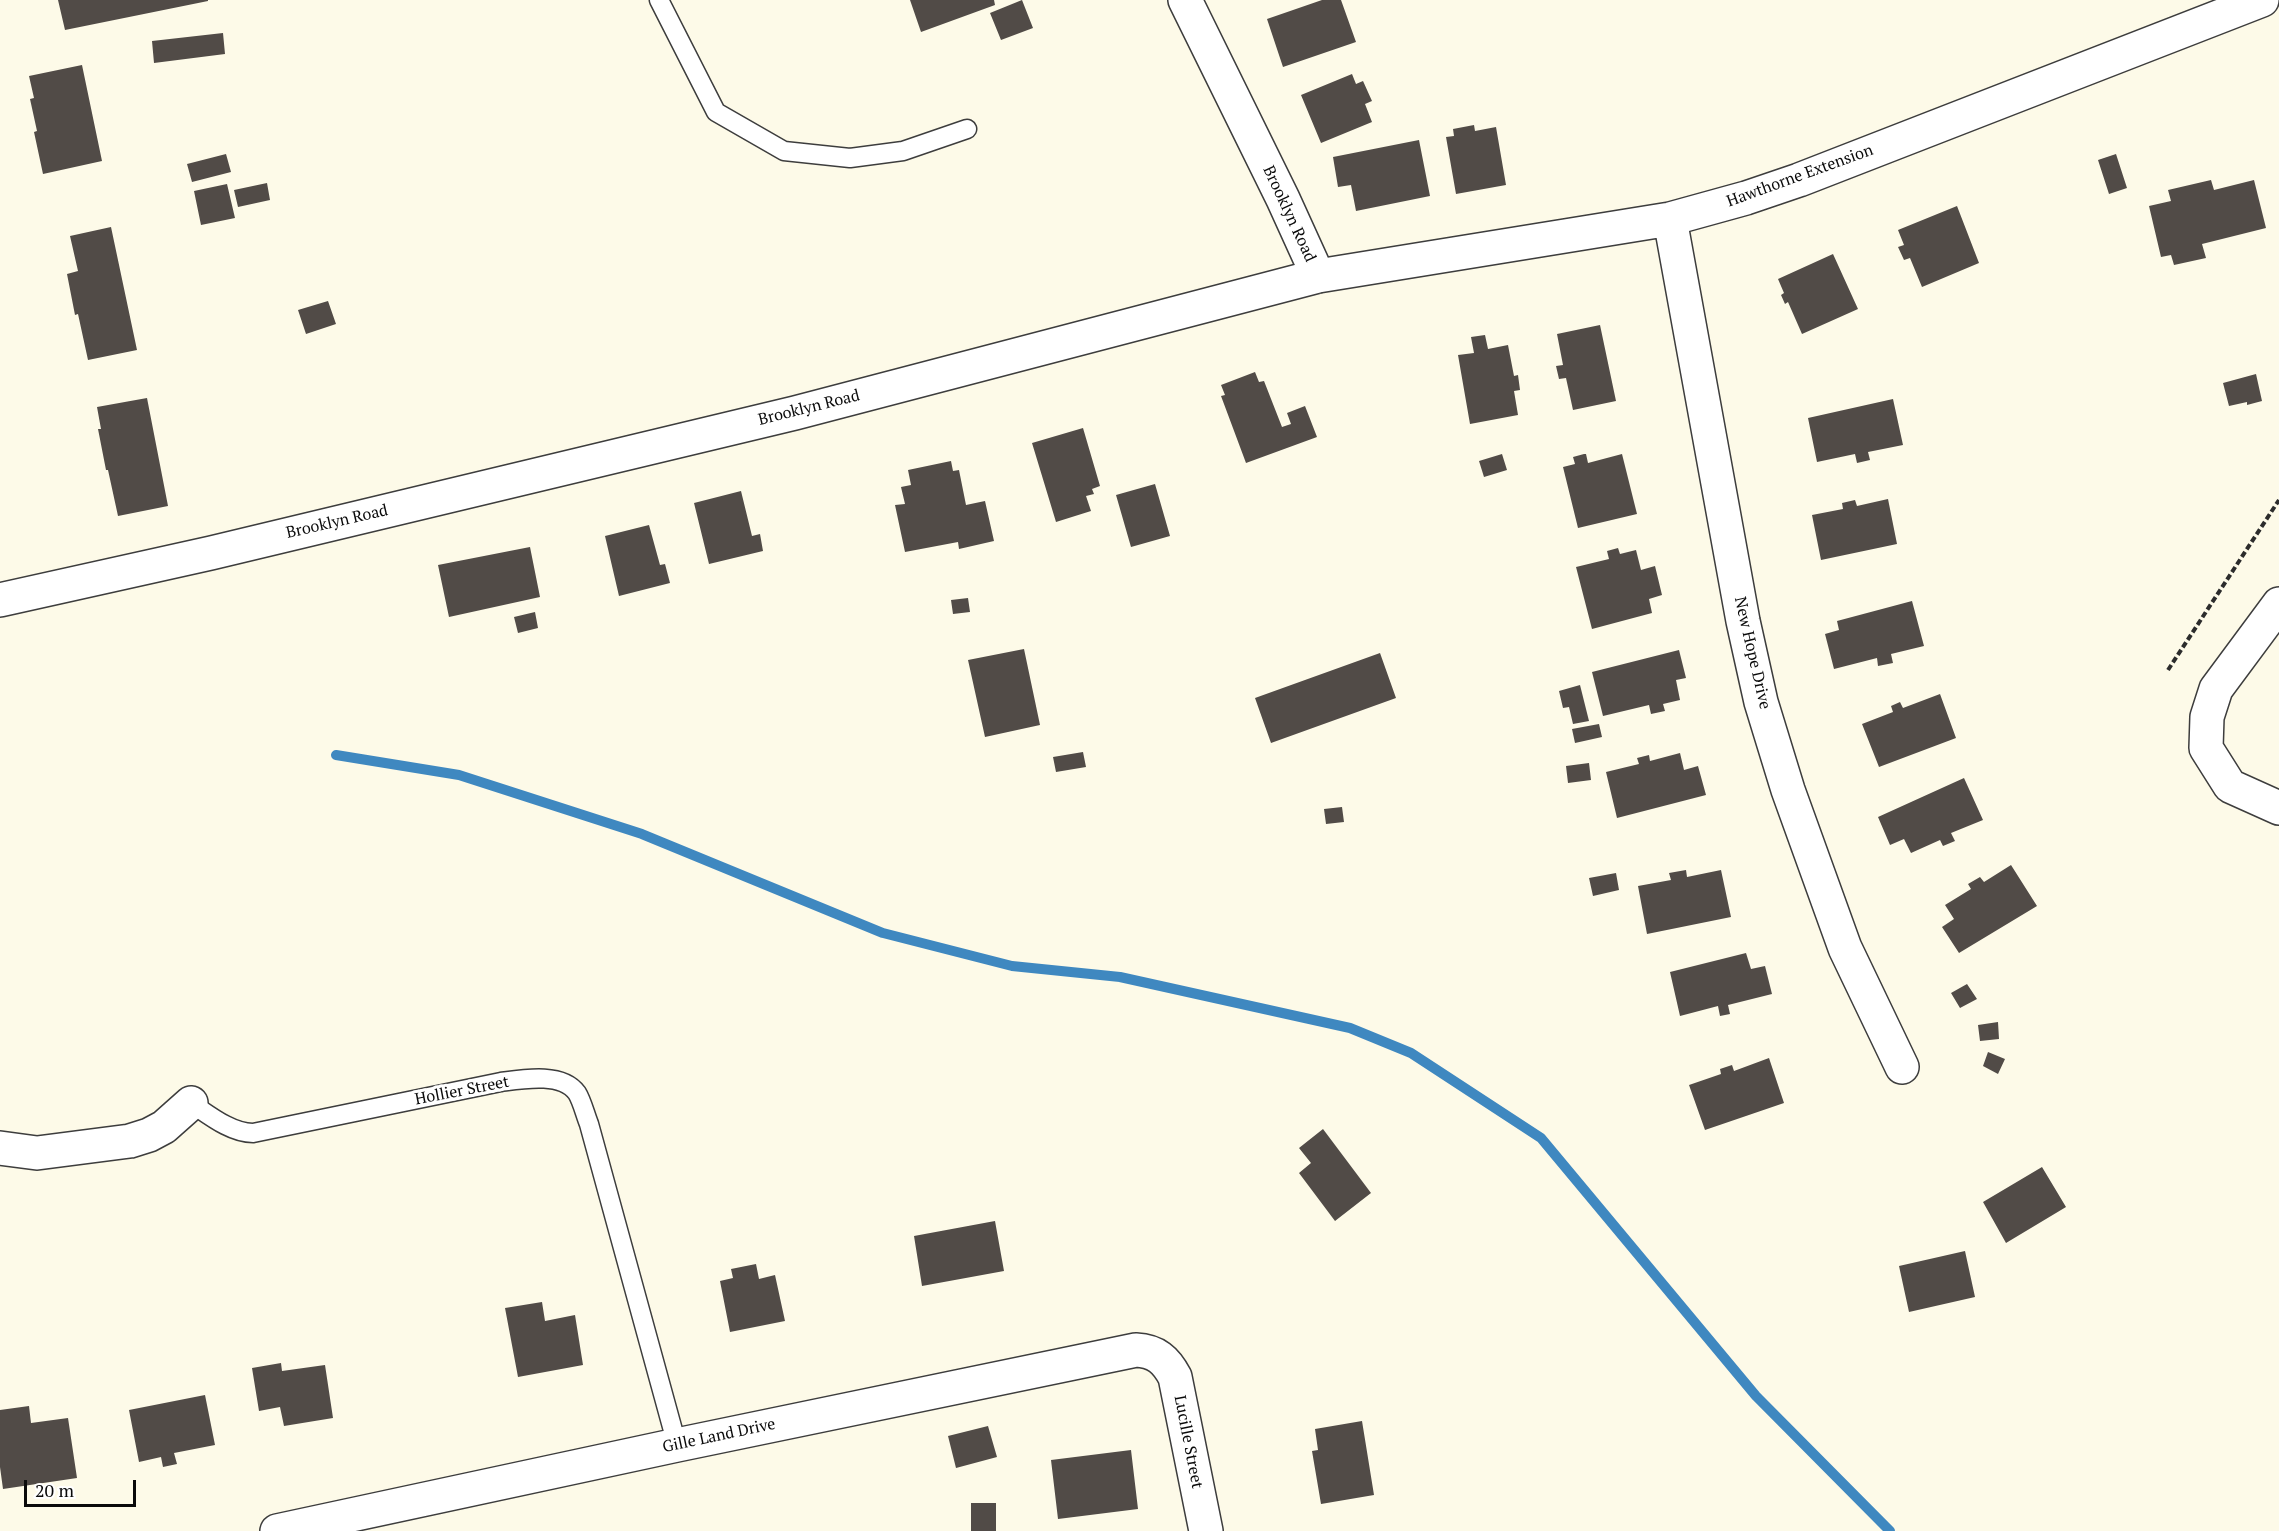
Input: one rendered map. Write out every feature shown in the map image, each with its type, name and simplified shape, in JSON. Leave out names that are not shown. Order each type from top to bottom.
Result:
[{"type":"street","name":"Brooklyn Road","points":[[0,600],[234,547],[795,413],[1318,276],[1283,199],[1185,0]]},
{"type":"street","name":"Hawthorne Extension","points":[[1318,276],[1670,219],[1746,198],[1799,180],[2262,0]]},
{"type":"street","name":"New Hope Drive","points":[[1670,219],[1743,621],[1761,702],[1788,790],[1845,948],[1902,1067]]},
{"type":"street","points":[[2279,604],[2216,689],[2207,717],[2206,748],[2230,786],[2279,808]]},
{"type":"street","name":"Hollier Street","points":[[0,1148],[37,1153],[130,1141],[164,1127],[191,1103]]},
{"type":"street","name":"Gille Land Drive","points":[[277,1531],[1136,1350],[1148,1351],[1160,1357]]},
{"type":"street","name":"Lucille Street","points":[[1160,1357],[1175,1377],[1206,1531]]},
{"type":"lane","points":[[659,0],[716,112],[784,151],[850,158],[903,151],[967,129]]},
{"type":"lane","name":"Hollier Street","points":[[191,1103],[243,1133],[253,1133],[501,1082],[532,1078],[558,1080],[576,1092],[589,1124],[678,1445]]},
{"type":"path","points":[[2168,670],[2279,500]]},
{"type":"building","points":[[58,0],[208,0],[208,1],[65,30]]},
{"type":"building","points":[[910,0],[994,0],[995,5],[921,32]]},
{"type":"building","points":[[1022,0],[1033,28],[1001,40],[990,13]]},
{"type":"building","points":[[1322,0],[1341,0],[1356,42],[1283,67],[1267,19]]},
{"type":"building","points":[[223,33],[225,54],[154,63],[152,41]]},
{"type":"building","points":[[82,65],[102,161],[43,174],[34,132],[37,131],[30,99],[34,98],[29,76]]},
{"type":"building","points":[[1352,74],[1356,84],[1363,81],[1372,101],[1365,104],[1372,122],[1321,143],[1301,95]]},
{"type":"building","points":[[1474,125],[1475,131],[1496,127],[1506,185],[1456,194],[1446,137],[1454,136],[1453,129]]},
{"type":"building","points":[[1419,140],[1430,196],[1356,211],[1351,185],[1338,187],[1333,157]]},
{"type":"building","points":[[226,154],[231,172],[192,182],[187,164]]},
{"type":"building","points":[[2116,154],[2127,188],[2109,194],[2098,160]]},
{"type":"building","points":[[2211,180],[2214,190],[2254,180],[2266,228],[2202,244],[2206,258],[2174,265],[2171,255],[2161,257],[2149,206],[2171,201],[2168,190]]},
{"type":"building","points":[[267,183],[270,200],[238,207],[234,190]]},
{"type":"building","points":[[227,184],[235,218],[201,225],[194,191]]},
{"type":"building","points":[[1957,206],[1979,263],[1922,287],[1910,258],[1904,260],[1898,247],[1904,245],[1898,230]]},
{"type":"building","points":[[111,227],[137,350],[88,360],[78,314],[75,315],[67,274],[78,271],[70,236]]},
{"type":"building","points":[[1833,254],[1858,309],[1802,334],[1788,302],[1785,304],[1781,295],[1784,293],[1778,279]]},
{"type":"building","points":[[328,301],[336,324],[306,334],[298,310]]},
{"type":"building","points":[[1600,325],[1616,401],[1573,410],[1566,378],[1559,379],[1556,366],[1563,365],[1557,334]]},
{"type":"building","points":[[1485,335],[1488,349],[1508,345],[1514,376],[1518,375],[1520,390],[1514,391],[1518,415],[1470,424],[1458,355],[1474,353],[1471,337]]},
{"type":"building","points":[[1255,372],[1259,382],[1264,381],[1282,427],[1291,424],[1287,413],[1305,406],[1317,437],[1246,463],[1221,396],[1225,395],[1221,385]]},
{"type":"building","points":[[2256,374],[2262,401],[2229,406],[2223,383]]},
{"type":"building","points":[[147,398],[168,506],[118,516],[98,429],[101,429],[97,407]]},
{"type":"building","points":[[1893,399],[1903,445],[1868,452],[1870,460],[1857,463],[1855,454],[1817,462],[1808,418]]},
{"type":"building","points":[[1083,428],[1100,486],[1092,489],[1094,494],[1086,496],[1091,511],[1056,522],[1032,443]]},
{"type":"building","points":[[1502,454],[1507,470],[1484,477],[1479,461]]},
{"type":"building","points":[[1586,454],[1588,463],[1622,454],[1637,514],[1578,528],[1563,467],[1575,464],[1573,457]]},
{"type":"building","points":[[951,461],[953,471],[959,470],[966,505],[985,501],[994,541],[959,549],[958,542],[905,552],[895,505],[905,504],[901,487],[911,485],[908,470]]},
{"type":"building","points":[[1155,484],[1170,536],[1131,547],[1116,495]]},
{"type":"building","points":[[741,491],[752,536],[760,534],[763,551],[709,564],[694,503]]},
{"type":"building","points":[[1888,499],[1897,544],[1821,560],[1812,515],[1843,509],[1842,503],[1855,500],[1857,506]]},
{"type":"building","points":[[649,525],[660,565],[665,564],[670,583],[619,596],[605,536]]},
{"type":"building","points":[[530,547],[540,597],[449,617],[438,565]]},
{"type":"building","points":[[1618,548],[1620,554],[1636,550],[1641,570],[1655,566],[1662,595],[1649,599],[1652,613],[1592,629],[1576,567],[1609,559],[1607,551]]},
{"type":"building","points":[[968,598],[970,612],[953,614],[951,600]]},
{"type":"building","points":[[1912,601],[1924,646],[1891,654],[1893,663],[1878,666],[1877,658],[1834,669],[1825,634],[1839,630],[1837,621]]},
{"type":"building","points":[[535,612],[538,628],[518,633],[514,617]]},
{"type":"building","points":[[1024,649],[1040,725],[985,737],[968,660]]},
{"type":"building","points":[[1679,650],[1686,678],[1676,680],[1680,700],[1663,704],[1665,711],[1651,714],[1649,705],[1603,716],[1592,672]]},
{"type":"building","points":[[1380,653],[1396,698],[1271,743],[1255,698]]},
{"type":"building","points":[[1580,685],[1589,721],[1573,724],[1569,707],[1563,708],[1559,691]]},
{"type":"building","points":[[1940,694],[1956,738],[1879,767],[1862,724],[1893,712],[1891,706],[1900,702],[1903,708]]},
{"type":"building","points":[[1599,724],[1602,737],[1575,743],[1572,729]]},
{"type":"building","points":[[1083,752],[1086,767],[1056,772],[1053,757]]},
{"type":"building","points":[[1680,753],[1684,770],[1698,766],[1706,795],[1617,818],[1606,772],[1639,764],[1637,758],[1649,755],[1650,761]]},
{"type":"building","points":[[1589,763],[1591,780],[1568,783],[1566,766]]},
{"type":"building","points":[[1964,778],[1983,820],[1951,833],[1955,841],[1943,846],[1940,840],[1911,853],[1904,839],[1890,845],[1878,817]]},
{"type":"building","points":[[1342,807],[1344,822],[1326,824],[1324,809]]},
{"type":"building","points":[[2011,865],[2037,906],[1959,953],[1942,927],[1954,919],[1945,905],[1971,889],[1968,884],[1980,877],[1984,882]]},
{"type":"building","points":[[1686,870],[1687,877],[1721,870],[1731,917],[1647,934],[1638,886],[1671,880],[1669,873]]},
{"type":"building","points":[[1616,873],[1619,890],[1593,896],[1589,878]]},
{"type":"building","points":[[1746,953],[1751,969],[1765,966],[1772,994],[1728,1005],[1730,1014],[1720,1016],[1718,1006],[1680,1016],[1670,972]]},
{"type":"building","points":[[1967,984],[1977,999],[1960,1008],[1951,993]]},
{"type":"building","points":[[1998,1022],[1999,1039],[1980,1041],[1978,1025]]},
{"type":"building","points":[[1988,1052],[2005,1059],[1998,1074],[1983,1066]]},
{"type":"building","points":[[1769,1058],[1784,1103],[1705,1130],[1689,1085],[1721,1074],[1720,1069],[1732,1065],[1734,1071]]},
{"type":"building","points":[[1323,1129],[1371,1193],[1335,1221],[1299,1173],[1311,1163],[1299,1148]]},
{"type":"building","points":[[2042,1167],[2066,1207],[2006,1243],[1983,1202]]},
{"type":"building","points":[[995,1221],[1004,1271],[922,1286],[914,1236]]},
{"type":"building","points":[[1965,1251],[1975,1297],[1909,1312],[1899,1266]]},
{"type":"building","points":[[756,1264],[759,1279],[775,1275],[785,1321],[730,1332],[720,1281],[733,1278],[731,1269]]},
{"type":"building","points":[[542,1302],[545,1321],[575,1315],[583,1365],[518,1377],[505,1308]]},
{"type":"building","points":[[281,1363],[282,1371],[325,1365],[333,1418],[284,1426],[280,1407],[259,1411],[252,1368]]},
{"type":"building","points":[[205,1395],[215,1445],[174,1453],[177,1464],[163,1467],[161,1457],[139,1462],[129,1410]]},
{"type":"building","points":[[29,1406],[31,1423],[68,1418],[77,1478],[3,1489],[0,1467],[0,1410]]},
{"type":"building","points":[[1362,1421],[1374,1495],[1321,1504],[1312,1451],[1318,1450],[1315,1429]]},
{"type":"building","points":[[988,1426],[997,1457],[956,1468],[948,1436]]},
{"type":"building","points":[[1131,1450],[1138,1509],[1058,1519],[1051,1460]]},
{"type":"building","points":[[971,1503],[996,1503],[996,1531],[971,1531]]},
{"type":"waterway","points":[[336,755],[459,775],[642,834],[883,933],[1012,966],[1120,977],[1350,1028],[1411,1053],[1541,1138],[1756,1396],[1890,1531]]}]
